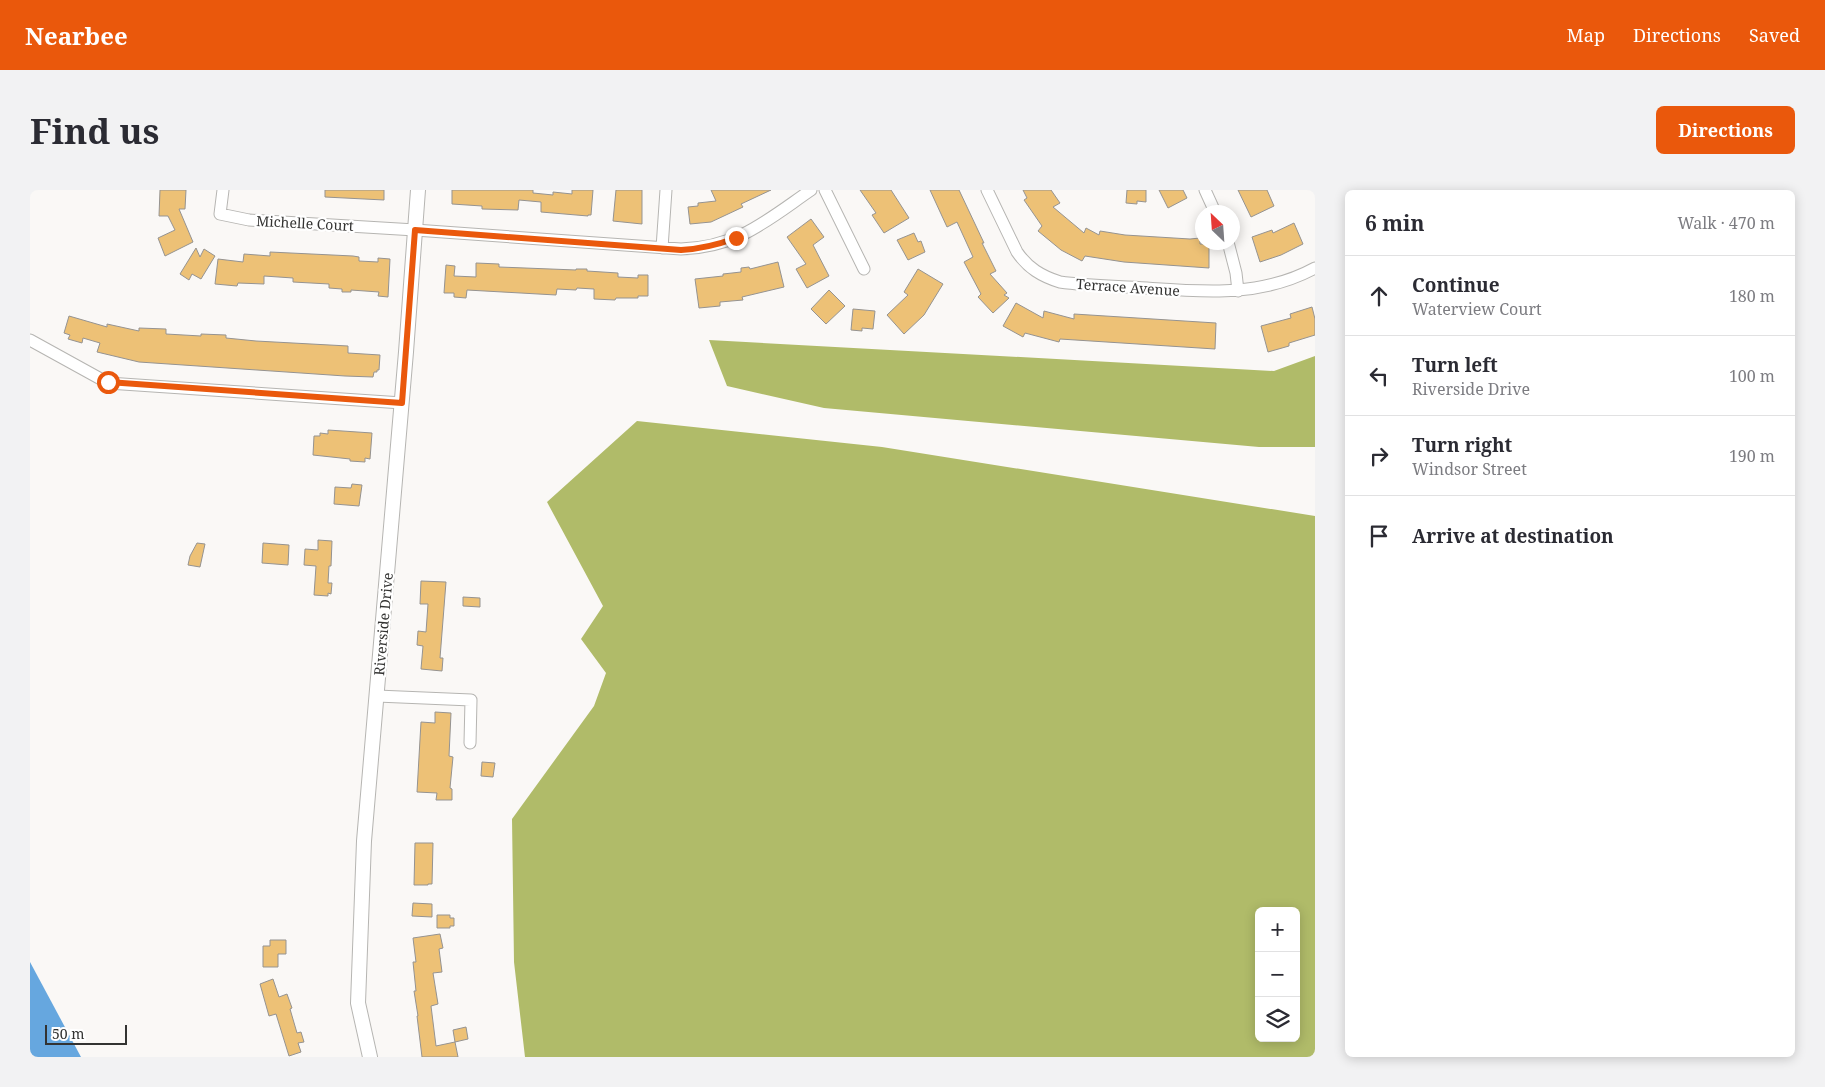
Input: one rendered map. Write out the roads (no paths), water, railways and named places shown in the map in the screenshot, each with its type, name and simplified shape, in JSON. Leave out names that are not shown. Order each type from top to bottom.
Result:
[{"type":"main road","name":"Riverside Drive","points":[[370,1057],[358,1003],[364,841],[402,403],[418,190]]},
{"type":"street","name":"Michelle Court","points":[[223,190],[220,214],[249,220],[415,230]]},
{"type":"street","points":[[662,248],[666,190]]},
{"type":"street","points":[[415,230],[662,248],[700,249],[718,245],[756,228],[811,190]]},
{"type":"street","points":[[825,190],[864,269]]},
{"type":"street","name":"Terrace Avenue","points":[[987,190],[1017,252],[1031,268],[1050,279],[1060,282],[1216,292],[1238,291],[1277,284],[1315,268]]},
{"type":"street","points":[[1205,190],[1212,205]]},
{"type":"street","points":[[1230,250],[1238,291]]},
{"type":"street","points":[[30,340],[108,382],[402,403]]},
{"type":"street","points":[[377,696],[471,700],[470,743]]},
{"type":"water","points":[[30,962],[81,1057],[30,1057]]}]
